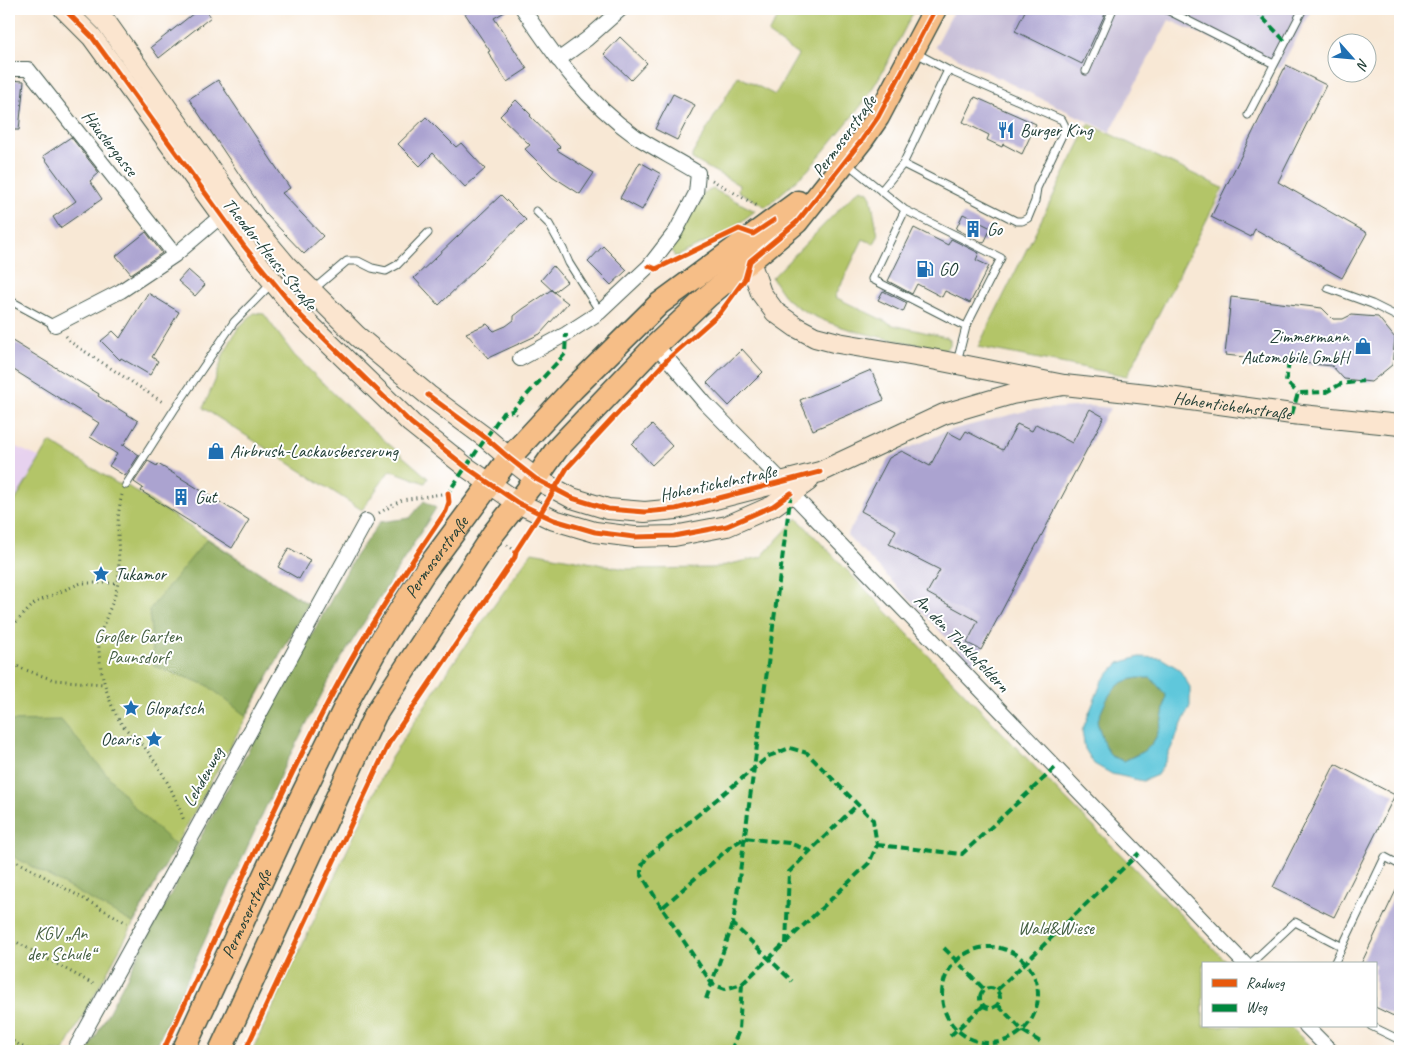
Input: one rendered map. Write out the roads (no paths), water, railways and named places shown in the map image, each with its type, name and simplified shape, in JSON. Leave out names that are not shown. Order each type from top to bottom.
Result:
[{"type":"main road","name":"Theodor-Heuss-Straße","points":[[64,9],[92,37],[228,210],[357,336],[428,395],[486,438],[536,479]]},
{"type":"main road","name":"Theodor-Heuss-Straße","points":[[93,9],[106,22],[273,282],[301,316],[411,424],[466,467],[490,483]]},
{"type":"main road","name":"Permoserstraße","points":[[220,1051],[375,715],[493,534],[557,449],[656,345],[708,296],[797,222],[878,117],[935,9]]},
{"type":"main road","name":"Permoserstraße","points":[[183,1051],[287,826],[350,697],[423,574],[490,483],[509,458],[573,389],[659,304],[774,220],[840,168]]},
{"type":"main road","name":"Hohentichelnstraße","points":[[750,261],[761,293],[775,312],[796,327],[815,337],[838,343],[1064,385],[1147,394],[1292,414],[1400,425]]},
{"type":"main road","name":"Hohentichelnstraße","points":[[536,479],[572,498],[608,509],[645,512],[676,509],[787,488],[944,414],[1012,394],[1064,385]]},
{"type":"main road","name":"Hohentichelnstraße","points":[[490,483],[518,503],[554,520],[595,532],[634,537],[674,536],[727,526],[773,506],[787,488]]},
{"type":"street","points":[[520,359],[566,334],[600,312],[649,266],[676,231],[696,193],[698,173],[635,136],[596,105],[558,60],[523,9]]},
{"type":"street","points":[[558,60],[587,39],[621,9]]},
{"type":"street","name":"Häuslergasse","points":[[9,69],[28,70],[175,255]]},
{"type":"street","points":[[55,325],[121,291],[175,255],[228,210]]},
{"type":"street","name":"An den Theklafeldern","points":[[656,345],[705,403],[1243,962]]},
{"type":"street","name":"Lehdenweg","points":[[74,1051],[366,521]]},
{"type":"street","points":[[1308,1028],[1331,1051]]},
{"type":"lane","points":[[1086,71],[1113,9]]},
{"type":"lane","points":[[1165,9],[1274,64]]},
{"type":"lane","points":[[1248,114],[1302,9]]},
{"type":"lane","points":[[903,164],[1016,221],[1022,221],[1028,218],[1035,202],[1037,188],[1064,133],[1065,126],[1062,120],[948,70],[913,52]]},
{"type":"lane","points":[[881,191],[903,164],[948,70]]},
{"type":"lane","points":[[840,168],[881,191],[906,210],[1001,258],[966,327],[957,364]]},
{"type":"lane","points":[[906,210],[872,279],[966,327]]},
{"type":"lane","points":[[536,211],[549,224],[569,263],[600,312]]},
{"type":"lane","points":[[311,291],[347,261],[358,261],[372,268],[386,271],[397,264],[428,233]]},
{"type":"lane","points":[[126,485],[234,322],[273,282]]},
{"type":"lane","points":[[1328,288],[1372,304],[1400,318]]},
{"type":"lane","points":[[9,300],[55,325]]},
{"type":"lane","points":[[1335,962],[1385,858],[1400,865]]},
{"type":"lane","points":[[1252,962],[1296,922],[1341,946]]},
{"type":"lane","points":[[1376,1028],[1400,1040]]},
{"type":"water","points":[[1139,657],[1161,658],[1179,669],[1190,687],[1190,706],[1164,764],[1157,775],[1143,781],[1112,774],[1094,764],[1085,749],[1082,731],[1102,681],[1119,663]],"holes":[[[1138,678],[1151,678],[1166,695],[1161,722],[1153,742],[1137,755],[1124,761],[1111,756],[1104,744],[1097,722],[1107,699],[1122,683]]]},
{"type":"place","name":"Burger King","points":[[1006,130]]},
{"type":"place","name":"Go","points":[[973,229]]},
{"type":"place","name":"GO","points":[[925,269]]},
{"type":"place","name":"Zimmermann Automobile GmbH","points":[[1363,346]]},
{"type":"place","name":"Airbrush-Lackausbesserung","points":[[216,451]]},
{"type":"place","name":"Gut","points":[[181,497]]},
{"type":"place","name":"Tukamor","points":[[101,574]]},
{"type":"place","name":"Glopatsch","points":[[131,708]]},
{"type":"place","name":"Ocaris","points":[[154,739]]},
{"type":"park label","name":"Großer Garten Paunsdorf","points":[[138,646]]},
{"type":"park label","name":"Wald&Wiese","points":[[1056,928]]},
{"type":"park label","name":"KGV „An der Schule“","points":[[61,943]]}]
